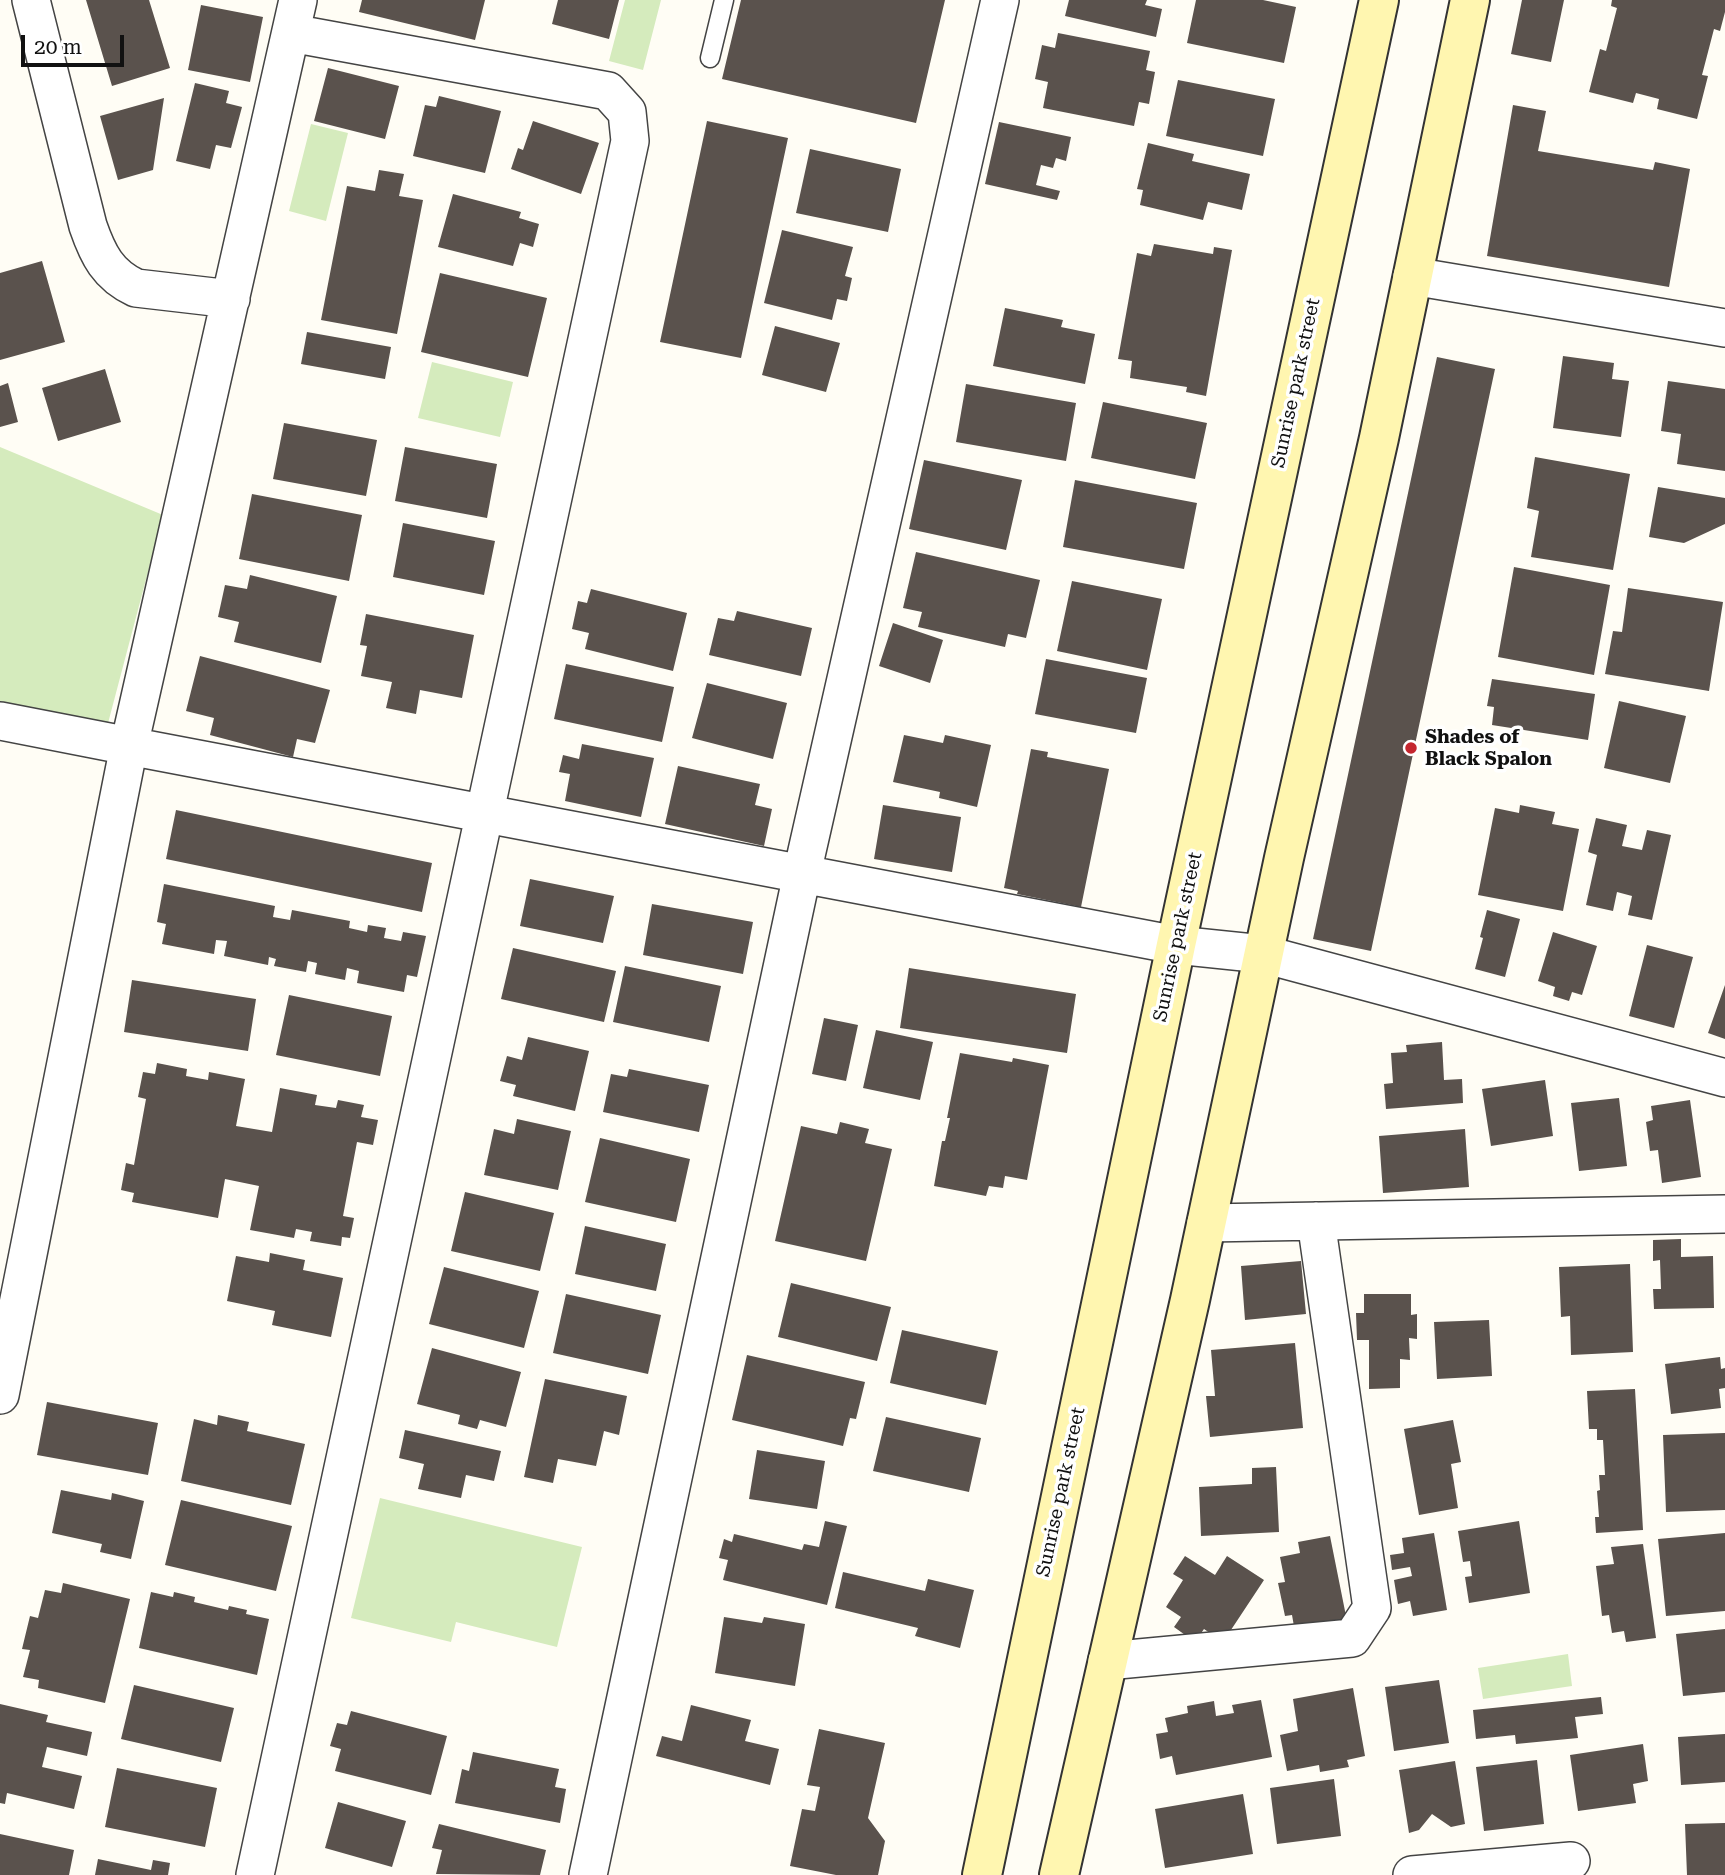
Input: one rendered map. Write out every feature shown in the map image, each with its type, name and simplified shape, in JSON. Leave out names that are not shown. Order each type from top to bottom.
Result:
[{"type":"main road","name":"Sunrise park street","points":[[982,1875],[1176,945],[1378,0]]},
{"type":"main road","points":[[1059,1875],[1379,438],[1470,0]]},
{"type":"street","points":[[31,0],[88,226],[102,258],[122,282],[136,288],[231,299]]},
{"type":"street","points":[[588,1875],[802,874],[1000,0]]},
{"type":"street","points":[[0,1395],[129,746],[295,16],[608,90],[627,113],[630,141],[255,1875]]},
{"type":"street","points":[[1412,276],[1725,328]]},
{"type":"street","points":[[0,721],[1176,945],[1264,954],[1725,1078]]},
{"type":"street","points":[[1206,1223],[1725,1214]]},
{"type":"street","points":[[1107,1661],[1352,1638],[1372,1608],[1316,1221]]},
{"type":"street","points":[[1412,1875],[1571,1861]]},
{"type":"lane","points":[[710,58],[724,0]]},
{"type":"green space","points":[[625,0],[661,0],[643,70],[609,61]]},
{"type":"green space","points":[[311,124],[348,133],[326,221],[289,211]]},
{"type":"green space","points":[[432,362],[513,382],[500,437],[418,418]]},
{"type":"green space","points":[[0,447],[163,515],[107,727],[0,704]]},
{"type":"green space","points":[[380,1498],[582,1547],[557,1647],[456,1622],[451,1642],[351,1618]]},
{"type":"green space","points":[[1568,1654],[1572,1686],[1483,1699],[1478,1668]]},
{"type":"building","points":[[86,0],[149,0],[170,68],[112,86]]},
{"type":"building","points":[[362,0],[485,0],[475,40],[359,12]]},
{"type":"building","points":[[558,0],[619,0],[609,39],[552,24]]},
{"type":"building","points":[[741,0],[945,0],[916,123],[722,79]]},
{"type":"building","points":[[1069,0],[1147,0],[1145,5],[1162,9],[1156,37],[1065,16]]},
{"type":"building","points":[[1196,0],[1263,0],[1296,7],[1284,63],[1187,43]]},
{"type":"building","points":[[1522,0],[1564,0],[1551,62],[1511,54]]},
{"type":"building","points":[[1612,0],[1725,0],[1720,31],[1714,29],[1702,75],[1708,76],[1697,119],[1657,109],[1659,99],[1636,93],[1633,103],[1589,92],[1600,49],[1606,51],[1617,8],[1611,6]]},
{"type":"building","points":[[201,5],[263,17],[250,82],[188,70]]},
{"type":"building","points":[[1058,33],[1150,51],[1146,70],[1155,72],[1149,104],[1139,102],[1134,126],[1043,108],[1048,82],[1035,79],[1042,45],[1055,48]]},
{"type":"building","points":[[328,68],[399,86],[385,139],[314,121]]},
{"type":"building","points":[[1178,80],[1275,99],[1263,156],[1166,136]]},
{"type":"building","points":[[195,83],[229,91],[226,103],[242,107],[231,148],[216,145],[210,169],[176,161]]},
{"type":"building","points":[[439,96],[501,111],[485,173],[413,156],[425,105],[436,107]]},
{"type":"building","points":[[164,98],[153,170],[118,180],[100,116]]},
{"type":"building","points":[[1513,105],[1546,111],[1538,151],[1653,170],[1655,162],[1690,169],[1669,287],[1487,256]]},
{"type":"building","points":[[533,121],[599,143],[581,194],[511,169],[518,148],[523,150]]},
{"type":"building","points":[[707,121],[788,138],[741,358],[660,342]]},
{"type":"building","points":[[999,122],[1071,137],[1066,161],[1056,158],[1053,168],[1041,165],[1036,185],[1060,191],[1057,200],[985,184]]},
{"type":"building","points":[[1148,143],[1194,154],[1192,161],[1250,174],[1242,210],[1208,202],[1203,220],[1140,205],[1143,190],[1137,189]]},
{"type":"building","points":[[810,149],[901,169],[888,232],[796,213]]},
{"type":"building","points":[[379,170],[404,174],[399,196],[423,200],[397,334],[321,320],[347,186],[375,191]]},
{"type":"building","points":[[453,194],[521,212],[519,218],[539,224],[533,247],[520,243],[513,266],[438,247]]},
{"type":"building","points":[[782,230],[853,247],[845,276],[852,278],[847,301],[837,299],[832,320],[764,303]]},
{"type":"building","points":[[1154,244],[1213,254],[1214,247],[1232,250],[1206,396],[1186,392],[1187,387],[1130,378],[1132,361],[1118,359],[1137,253],[1151,256]]},
{"type":"building","points":[[42,261],[65,342],[0,360],[0,273]]},
{"type":"building","points":[[440,273],[547,298],[528,377],[421,352]]},
{"type":"building","points":[[1005,308],[1063,320],[1061,327],[1095,334],[1085,384],[993,366]]},
{"type":"building","points":[[775,326],[840,343],[826,392],[762,375]]},
{"type":"building","points":[[307,332],[391,347],[385,379],[301,364]]},
{"type":"building","points":[[1563,356],[1614,363],[1612,379],[1629,381],[1621,437],[1553,428]]},
{"type":"building","points":[[1437,357],[1495,369],[1371,951],[1313,939]]},
{"type":"building","points":[[105,369],[121,422],[58,441],[42,388]]},
{"type":"building","points":[[1668,381],[1725,389],[1725,471],[1677,464],[1681,434],[1661,431]]},
{"type":"building","points":[[8,383],[18,422],[0,427],[0,386]]},
{"type":"building","points":[[966,384],[1076,403],[1066,461],[956,442]]},
{"type":"building","points":[[1103,402],[1207,423],[1195,479],[1091,458]]},
{"type":"building","points":[[284,423],[377,440],[366,496],[273,479]]},
{"type":"building","points":[[405,447],[497,464],[487,518],[395,501]]},
{"type":"building","points":[[1535,457],[1630,474],[1613,570],[1531,557],[1539,511],[1527,508]]},
{"type":"building","points":[[924,460],[1022,480],[1006,550],[909,529]]},
{"type":"building","points":[[1075,480],[1197,503],[1184,569],[1063,547]]},
{"type":"building","points":[[1658,487],[1725,498],[1725,524],[1684,543],[1649,537]]},
{"type":"building","points":[[252,494],[362,515],[349,581],[239,559]]},
{"type":"building","points":[[403,523],[495,541],[484,595],[393,577]]},
{"type":"building","points":[[916,552],[1040,580],[1026,638],[1008,634],[1005,647],[918,627],[922,612],[903,608]]},
{"type":"building","points":[[1514,567],[1610,585],[1594,675],[1498,657]]},
{"type":"building","points":[[250,575],[337,596],[321,663],[234,642],[239,622],[218,617],[225,585],[247,589]]},
{"type":"building","points":[[1072,581],[1162,599],[1147,670],[1057,651]]},
{"type":"building","points":[[1628,588],[1723,602],[1709,691],[1605,674],[1613,631],[1622,632]]},
{"type":"building","points":[[591,589],[687,613],[673,671],[585,649],[589,633],[572,629],[578,601],[587,603]]},
{"type":"building","points":[[737,611],[812,628],[801,676],[709,655],[718,618],[734,621]]},
{"type":"building","points":[[366,614],[474,635],[462,698],[420,690],[416,714],[386,708],[392,682],[361,676],[367,646],[360,645]]},
{"type":"building","points":[[893,623],[943,640],[930,683],[879,666]]},
{"type":"building","points":[[200,656],[330,690],[315,743],[297,739],[293,757],[210,735],[214,718],[186,711]]},
{"type":"building","points":[[1046,659],[1147,678],[1136,733],[1035,714]]},
{"type":"building","points":[[566,664],[674,687],[662,742],[554,719]]},
{"type":"building","points":[[1492,679],[1595,694],[1588,740],[1492,725],[1494,707],[1487,706]]},
{"type":"building","points":[[707,683],[787,703],[773,759],[692,738]]},
{"type":"building","points":[[1619,701],[1686,716],[1670,783],[1604,768]]},
{"type":"building","points":[[904,735],[943,743],[945,735],[991,745],[977,807],[939,798],[940,792],[893,782]]},
{"type":"building","points":[[582,744],[654,758],[641,817],[565,801],[570,774],[559,772],[563,755],[579,759]]},
{"type":"building","points":[[1031,749],[1048,752],[1047,757],[1109,769],[1081,907],[1017,894],[1018,891],[1004,888]]},
{"type":"building","points":[[678,766],[760,784],[755,805],[772,809],[764,846],[665,824]]},
{"type":"building","points":[[883,805],[961,817],[952,872],[874,859]]},
{"type":"building","points":[[1520,805],[1555,812],[1552,824],[1579,829],[1563,911],[1478,895],[1495,808],[1519,813]]},
{"type":"building","points":[[176,810],[432,863],[422,912],[166,859]]},
{"type":"building","points":[[1596,818],[1627,825],[1622,846],[1642,850],[1647,830],[1671,835],[1652,920],[1628,915],[1632,896],[1617,892],[1613,911],[1586,905],[1597,855],[1588,852]]},
{"type":"building","points":[[530,879],[614,896],[603,943],[520,926]]},
{"type":"building","points":[[164,884],[275,906],[273,917],[290,920],[292,910],[350,921],[349,928],[367,932],[368,925],[386,928],[384,938],[401,941],[403,932],[426,936],[417,977],[407,975],[404,992],[357,983],[359,971],[347,968],[345,980],[315,974],[317,963],[308,961],[306,972],[274,966],[276,959],[269,957],[268,965],[224,956],[227,941],[216,940],[214,954],[162,944],[166,924],[157,922]]},
{"type":"building","points":[[652,904],[753,922],[743,974],[643,955]]},
{"type":"building","points":[[1487,910],[1520,919],[1505,977],[1475,969]]},
{"type":"building","points":[[1553,932],[1597,946],[1582,995],[1572,992],[1569,1001],[1553,996],[1555,987],[1538,981]]},
{"type":"building","points":[[1647,945],[1693,957],[1674,1028],[1629,1016]]},
{"type":"building","points":[[513,948],[616,971],[604,1022],[501,999]]},
{"type":"building","points":[[625,966],[721,986],[709,1042],[613,1022]]},
{"type":"building","points":[[909,968],[1076,994],[1067,1053],[900,1028]]},
{"type":"building","points":[[132,980],[256,999],[248,1051],[124,1032]]},
{"type":"building","points":[[1725,985],[1725,1039],[1708,1033]]},
{"type":"building","points":[[289,995],[392,1016],[380,1076],[276,1055]]},
{"type":"building","points":[[824,1018],[858,1025],[846,1081],[812,1074]]},
{"type":"building","points":[[876,1030],[933,1042],[920,1100],[863,1088]]},
{"type":"building","points":[[528,1037],[589,1051],[575,1111],[513,1096],[516,1085],[500,1081],[507,1056],[522,1060]]},
{"type":"building","points":[[1442,1042],[1444,1080],[1462,1079],[1463,1103],[1386,1109],[1384,1084],[1393,1083],[1391,1053],[1407,1052],[1406,1045]]},
{"type":"building","points":[[960,1053],[1012,1062],[1013,1058],[1049,1065],[1027,1180],[1005,1176],[1003,1188],[989,1186],[986,1196],[934,1186],[942,1141],[945,1141],[950,1118],[947,1118]]},
{"type":"building","points":[[157,1063],[187,1069],[186,1076],[208,1080],[209,1072],[245,1079],[236,1126],[272,1132],[280,1088],[317,1095],[315,1105],[336,1108],[338,1100],[364,1105],[361,1117],[378,1120],[373,1145],[357,1142],[343,1216],[354,1218],[350,1238],[342,1237],[341,1246],[310,1241],[312,1232],[296,1229],[294,1238],[250,1230],[259,1186],[225,1179],[218,1218],[132,1202],[134,1193],[121,1190],[126,1163],[134,1165],[146,1099],[138,1097],[143,1072],[155,1074]]},
{"type":"building","points":[[629,1069],[709,1085],[699,1132],[603,1112],[611,1074],[627,1077]]},
{"type":"building","points":[[1545,1080],[1553,1136],[1491,1146],[1482,1089]]},
{"type":"building","points":[[1619,1098],[1627,1166],[1579,1171],[1571,1103]]},
{"type":"building","points":[[1690,1100],[1701,1177],[1662,1183],[1658,1150],[1650,1151],[1646,1122],[1653,1120],[1651,1106]]},
{"type":"building","points":[[517,1119],[571,1131],[558,1190],[484,1175],[494,1129],[514,1134]]},
{"type":"building","points":[[840,1122],[869,1129],[865,1143],[892,1149],[866,1261],[775,1241],[801,1126],[837,1134]]},
{"type":"building","points":[[1465,1129],[1469,1187],[1383,1193],[1379,1136]]},
{"type":"building","points":[[600,1138],[690,1159],[676,1222],[585,1202]]},
{"type":"building","points":[[465,1192],[554,1213],[540,1271],[451,1251]]},
{"type":"building","points":[[585,1226],[666,1244],[656,1291],[575,1274]]},
{"type":"building","points":[[1681,1239],[1681,1257],[1713,1256],[1714,1308],[1654,1309],[1653,1289],[1661,1289],[1660,1260],[1653,1261],[1653,1240]]},
{"type":"building","points":[[270,1253],[305,1260],[303,1270],[343,1278],[331,1337],[272,1325],[275,1311],[227,1301],[236,1256],[269,1262]]},
{"type":"building","points":[[1301,1261],[1306,1314],[1245,1320],[1241,1266]]},
{"type":"building","points":[[1630,1264],[1633,1352],[1571,1355],[1570,1316],[1561,1317],[1559,1267]]},
{"type":"building","points":[[444,1267],[539,1291],[524,1348],[429,1324]]},
{"type":"building","points":[[791,1283],[891,1307],[877,1361],[778,1337]]},
{"type":"building","points":[[566,1294],[661,1315],[648,1374],[553,1353]]},
{"type":"building","points":[[1364,1294],[1411,1294],[1411,1315],[1417,1314],[1417,1339],[1409,1338],[1410,1360],[1400,1359],[1400,1388],[1369,1389],[1369,1340],[1357,1340],[1356,1313],[1364,1313]]},
{"type":"building","points":[[1489,1320],[1492,1376],[1437,1379],[1434,1322]]},
{"type":"building","points":[[902,1330],[998,1351],[986,1405],[890,1383]]},
{"type":"building","points":[[1295,1343],[1303,1428],[1210,1437],[1206,1396],[1215,1396],[1211,1350]]},
{"type":"building","points":[[432,1348],[521,1372],[506,1427],[480,1420],[477,1429],[458,1424],[460,1415],[417,1404]]},
{"type":"building","points":[[747,1355],[865,1382],[856,1419],[850,1418],[843,1446],[732,1420]]},
{"type":"building","points":[[1720,1357],[1721,1369],[1725,1368],[1725,1388],[1719,1389],[1721,1408],[1671,1414],[1665,1364]]},
{"type":"building","points":[[545,1379],[627,1396],[619,1435],[604,1431],[596,1466],[558,1459],[553,1483],[524,1477]]},
{"type":"building","points":[[1635,1389],[1643,1530],[1596,1533],[1595,1517],[1599,1517],[1599,1475],[1605,1475],[1603,1440],[1597,1440],[1597,1429],[1589,1429],[1587,1391]]},
{"type":"building","points":[[47,1402],[158,1423],[148,1475],[37,1455]]},
{"type":"building","points":[[218,1415],[249,1422],[247,1431],[305,1444],[291,1505],[181,1481],[194,1419],[217,1425]]},
{"type":"building","points":[[886,1417],[981,1438],[969,1492],[873,1471]]},
{"type":"building","points":[[1453,1420],[1461,1462],[1451,1464],[1458,1508],[1419,1515],[1404,1429]]},
{"type":"building","points":[[405,1430],[501,1451],[494,1481],[466,1475],[461,1498],[418,1489],[424,1464],[399,1458]]},
{"type":"building","points":[[1725,1433],[1725,1510],[1666,1512],[1663,1435]]},
{"type":"building","points":[[757,1450],[825,1461],[817,1509],[749,1499]]},
{"type":"building","points":[[1276,1467],[1279,1532],[1201,1536],[1199,1487],[1252,1484],[1252,1468]]},
{"type":"building","points":[[61,1490],[111,1500],[112,1493],[144,1501],[131,1559],[100,1552],[102,1544],[52,1533]]},
{"type":"building","points":[[181,1500],[292,1526],[276,1591],[165,1565]]},
{"type":"building","points":[[825,1521],[847,1526],[827,1605],[723,1580],[728,1560],[719,1558],[724,1539],[732,1542],[734,1534],[802,1550],[804,1544],[819,1547]]},
{"type":"building","points":[[1519,1521],[1530,1593],[1469,1603],[1465,1577],[1472,1576],[1470,1561],[1463,1562],[1458,1531]]},
{"type":"building","points":[[1434,1533],[1447,1610],[1413,1616],[1410,1601],[1398,1604],[1394,1580],[1412,1576],[1410,1567],[1392,1570],[1390,1555],[1404,1553],[1402,1538]]},
{"type":"building","points":[[1725,1533],[1725,1611],[1666,1616],[1658,1539]]},
{"type":"building","points":[[1330,1536],[1347,1621],[1295,1632],[1292,1615],[1285,1616],[1278,1583],[1285,1582],[1280,1557],[1300,1553],[1298,1542]]},
{"type":"building","points":[[1643,1544],[1656,1638],[1626,1642],[1624,1631],[1612,1633],[1609,1615],[1602,1616],[1596,1566],[1614,1564],[1611,1547]]},
{"type":"building","points":[[1185,1556],[1215,1575],[1227,1556],[1264,1580],[1223,1642],[1204,1629],[1195,1642],[1174,1627],[1181,1617],[1166,1607],[1183,1580],[1173,1574]]},
{"type":"building","points":[[843,1572],[925,1591],[928,1579],[974,1590],[960,1648],[915,1636],[918,1628],[835,1608]]},
{"type":"building","points":[[63,1583],[130,1599],[105,1703],[38,1688],[39,1680],[23,1677],[30,1650],[22,1649],[30,1616],[38,1618],[45,1590],[61,1593]]},
{"type":"building","points":[[151,1592],[173,1597],[174,1592],[195,1597],[194,1602],[228,1610],[229,1606],[247,1610],[246,1614],[269,1619],[257,1675],[139,1648]]},
{"type":"building","points":[[724,1617],[762,1623],[764,1617],[805,1624],[795,1686],[715,1673]]},
{"type":"building","points":[[1725,1629],[1725,1692],[1683,1696],[1676,1634]]},
{"type":"building","points":[[1439,1680],[1449,1743],[1394,1751],[1385,1687]]},
{"type":"building","points":[[134,1685],[234,1708],[221,1762],[121,1739]]},
{"type":"building","points":[[1353,1688],[1365,1756],[1347,1760],[1349,1767],[1320,1772],[1319,1765],[1287,1771],[1280,1735],[1298,1731],[1293,1699]]},
{"type":"building","points":[[1601,1697],[1603,1714],[1575,1717],[1578,1738],[1516,1744],[1515,1735],[1476,1739],[1473,1710]]},
{"type":"building","points":[[1261,1700],[1272,1757],[1176,1775],[1172,1756],[1160,1759],[1156,1734],[1168,1732],[1165,1718],[1188,1713],[1187,1706],[1214,1701],[1216,1716],[1234,1713],[1232,1705]]},
{"type":"building","points":[[0,1704],[48,1715],[46,1722],[92,1732],[87,1756],[47,1747],[42,1767],[82,1776],[74,1809],[7,1793],[5,1804],[0,1803]]},
{"type":"building","points":[[691,1705],[751,1720],[745,1741],[779,1749],[770,1785],[656,1756],[662,1736],[682,1741]]},
{"type":"building","points":[[351,1711],[447,1736],[431,1795],[335,1771],[341,1749],[330,1746],[337,1723],[347,1725]]},
{"type":"building","points":[[819,1729],[885,1743],[868,1818],[885,1841],[878,1875],[836,1875],[790,1866],[802,1809],[815,1811],[820,1787],[807,1785]]},
{"type":"building","points":[[1725,1734],[1725,1782],[1681,1785],[1678,1737]]},
{"type":"building","points":[[1643,1744],[1648,1781],[1633,1784],[1636,1803],[1578,1811],[1570,1755]]},
{"type":"building","points":[[473,1752],[559,1769],[555,1787],[566,1789],[560,1823],[455,1803],[462,1769],[469,1771]]},
{"type":"building","points":[[1537,1760],[1544,1824],[1484,1831],[1476,1767]]},
{"type":"building","points":[[1455,1761],[1465,1824],[1451,1827],[1432,1814],[1419,1830],[1409,1833],[1399,1770]]},
{"type":"building","points":[[117,1768],[217,1788],[205,1847],[105,1827]]},
{"type":"building","points":[[1334,1779],[1341,1836],[1277,1844],[1270,1788]]},
{"type":"building","points":[[1243,1794],[1253,1854],[1165,1868],[1155,1809]]},
{"type":"building","points":[[338,1802],[406,1821],[392,1867],[325,1848]]},
{"type":"building","points":[[1725,1823],[1725,1875],[1687,1875],[1685,1824]]},
{"type":"building","points":[[439,1824],[546,1850],[540,1875],[436,1874],[442,1850],[432,1848]]},
{"type":"building","points":[[0,1834],[74,1850],[69,1875],[0,1875]]},
{"type":"building","points":[[98,1859],[151,1870],[153,1860],[170,1863],[168,1875],[95,1875]]},
{"type":"place","name":"Shades of Black Spalon","points":[[1411,748]]}]
